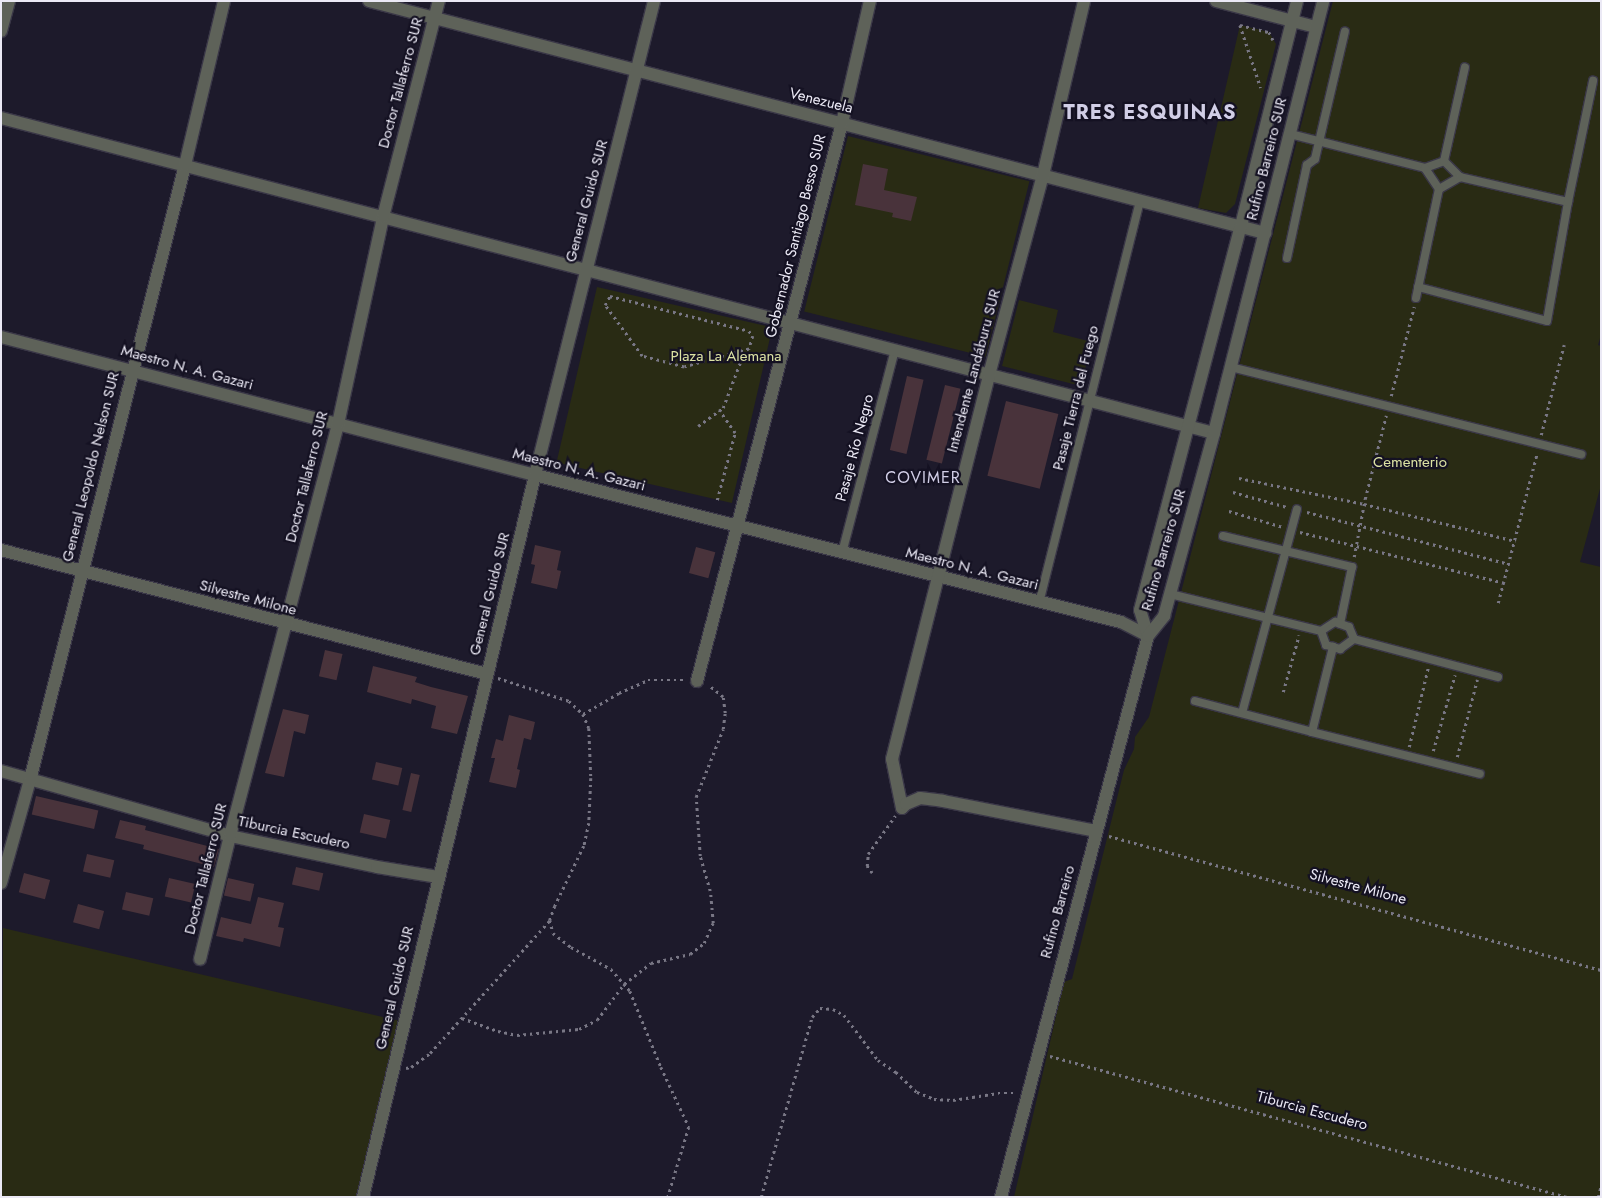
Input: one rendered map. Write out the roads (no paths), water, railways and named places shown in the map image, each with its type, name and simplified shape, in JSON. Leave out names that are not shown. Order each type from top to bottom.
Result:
[{"type":"street","points":[[1,30],[9,1]]},
{"type":"street","name":"General Leopoldo Nelson SUR","points":[[1,883],[30,780],[185,166],[224,1]]},
{"type":"street","name":"Venezuela","points":[[369,1],[1265,232]]},
{"type":"street","name":"Doctor Tallaferro SUR","points":[[200,959],[230,836],[338,424],[383,217],[439,1]]},
{"type":"street","name":"General Guido SUR","points":[[363,1197],[535,476],[654,1]]},
{"type":"street","name":"Gobernador Santiago Besso SUR","points":[[697,682],[842,123],[870,1]]},
{"type":"street","name":"Intendente Landáburu SUR","points":[[1084,1],[1043,175],[989,375],[892,759],[902,808],[906,804],[920,798],[944,801],[1102,833]]},
{"type":"street","points":[[1216,1],[1316,27],[1323,1]]},
{"type":"street","points":[[1292,20],[1296,1]]},
{"type":"street","name":"Rufino Barreiro SUR","points":[[1148,636],[1140,610],[1292,20]]},
{"type":"street","name":"Rufino Barreiro SUR","points":[[1148,636],[1164,616],[1214,433],[1316,27]]},
{"type":"street","points":[[1,118],[1214,433]]},
{"type":"street","name":"Maestro N. A. Gazari","points":[[1,336],[535,476],[1121,622],[1148,636]]},
{"type":"street","name":"Silvestre Milone","points":[[1,550],[286,625],[487,674]]},
{"type":"street","name":"Rufino Barreiro","points":[[1000,1197],[1027,1095],[1102,833],[1148,636]]},
{"type":"street","name":"Tiburcia Escudero","points":[[1,771],[230,836],[377,867],[438,877]]},
{"type":"lane","points":[[1287,258],[1307,165],[1316,159],[1345,30]]},
{"type":"lane","points":[[1444,161],[1465,68]]},
{"type":"lane","points":[[1418,287],[1547,321],[1568,202],[1593,81]]},
{"type":"lane","points":[[1290,134],[1425,168],[1444,161]]},
{"type":"lane","points":[[1444,161],[1460,178],[1568,202]]},
{"type":"lane","points":[[1416,298],[1439,189],[1425,168]]},
{"type":"lane","points":[[1439,189],[1460,178]]},
{"type":"lane","name":"Pasaje Tierra del Fuego","points":[[1039,603],[1140,200]]},
{"type":"lane","name":"Pasaje Río Negro","points":[[842,553],[895,350]]},
{"type":"lane","points":[[1231,366],[1581,454]]},
{"type":"lane","points":[[1242,713],[1297,509]]},
{"type":"lane","points":[[1223,536],[1352,567],[1340,624]]},
{"type":"lane","points":[[1170,594],[1321,631],[1335,622],[1349,627],[1354,639]]},
{"type":"lane","points":[[1321,631],[1326,645],[1340,649],[1354,639]]},
{"type":"lane","points":[[1354,639],[1498,677]]},
{"type":"lane","points":[[1312,732],[1333,647]]},
{"type":"lane","points":[[1195,701],[1480,774]]},
{"type":"district","name":"TRES ESQUINAS","points":[[1150,112]]},
{"type":"district","name":"COVIMER","points":[[923,478]]},
{"type":"park label","name":"Plaza La Alemana","points":[[726,357]]},
{"type":"park label","name":"Cementerio","points":[[1410,463]]}]
